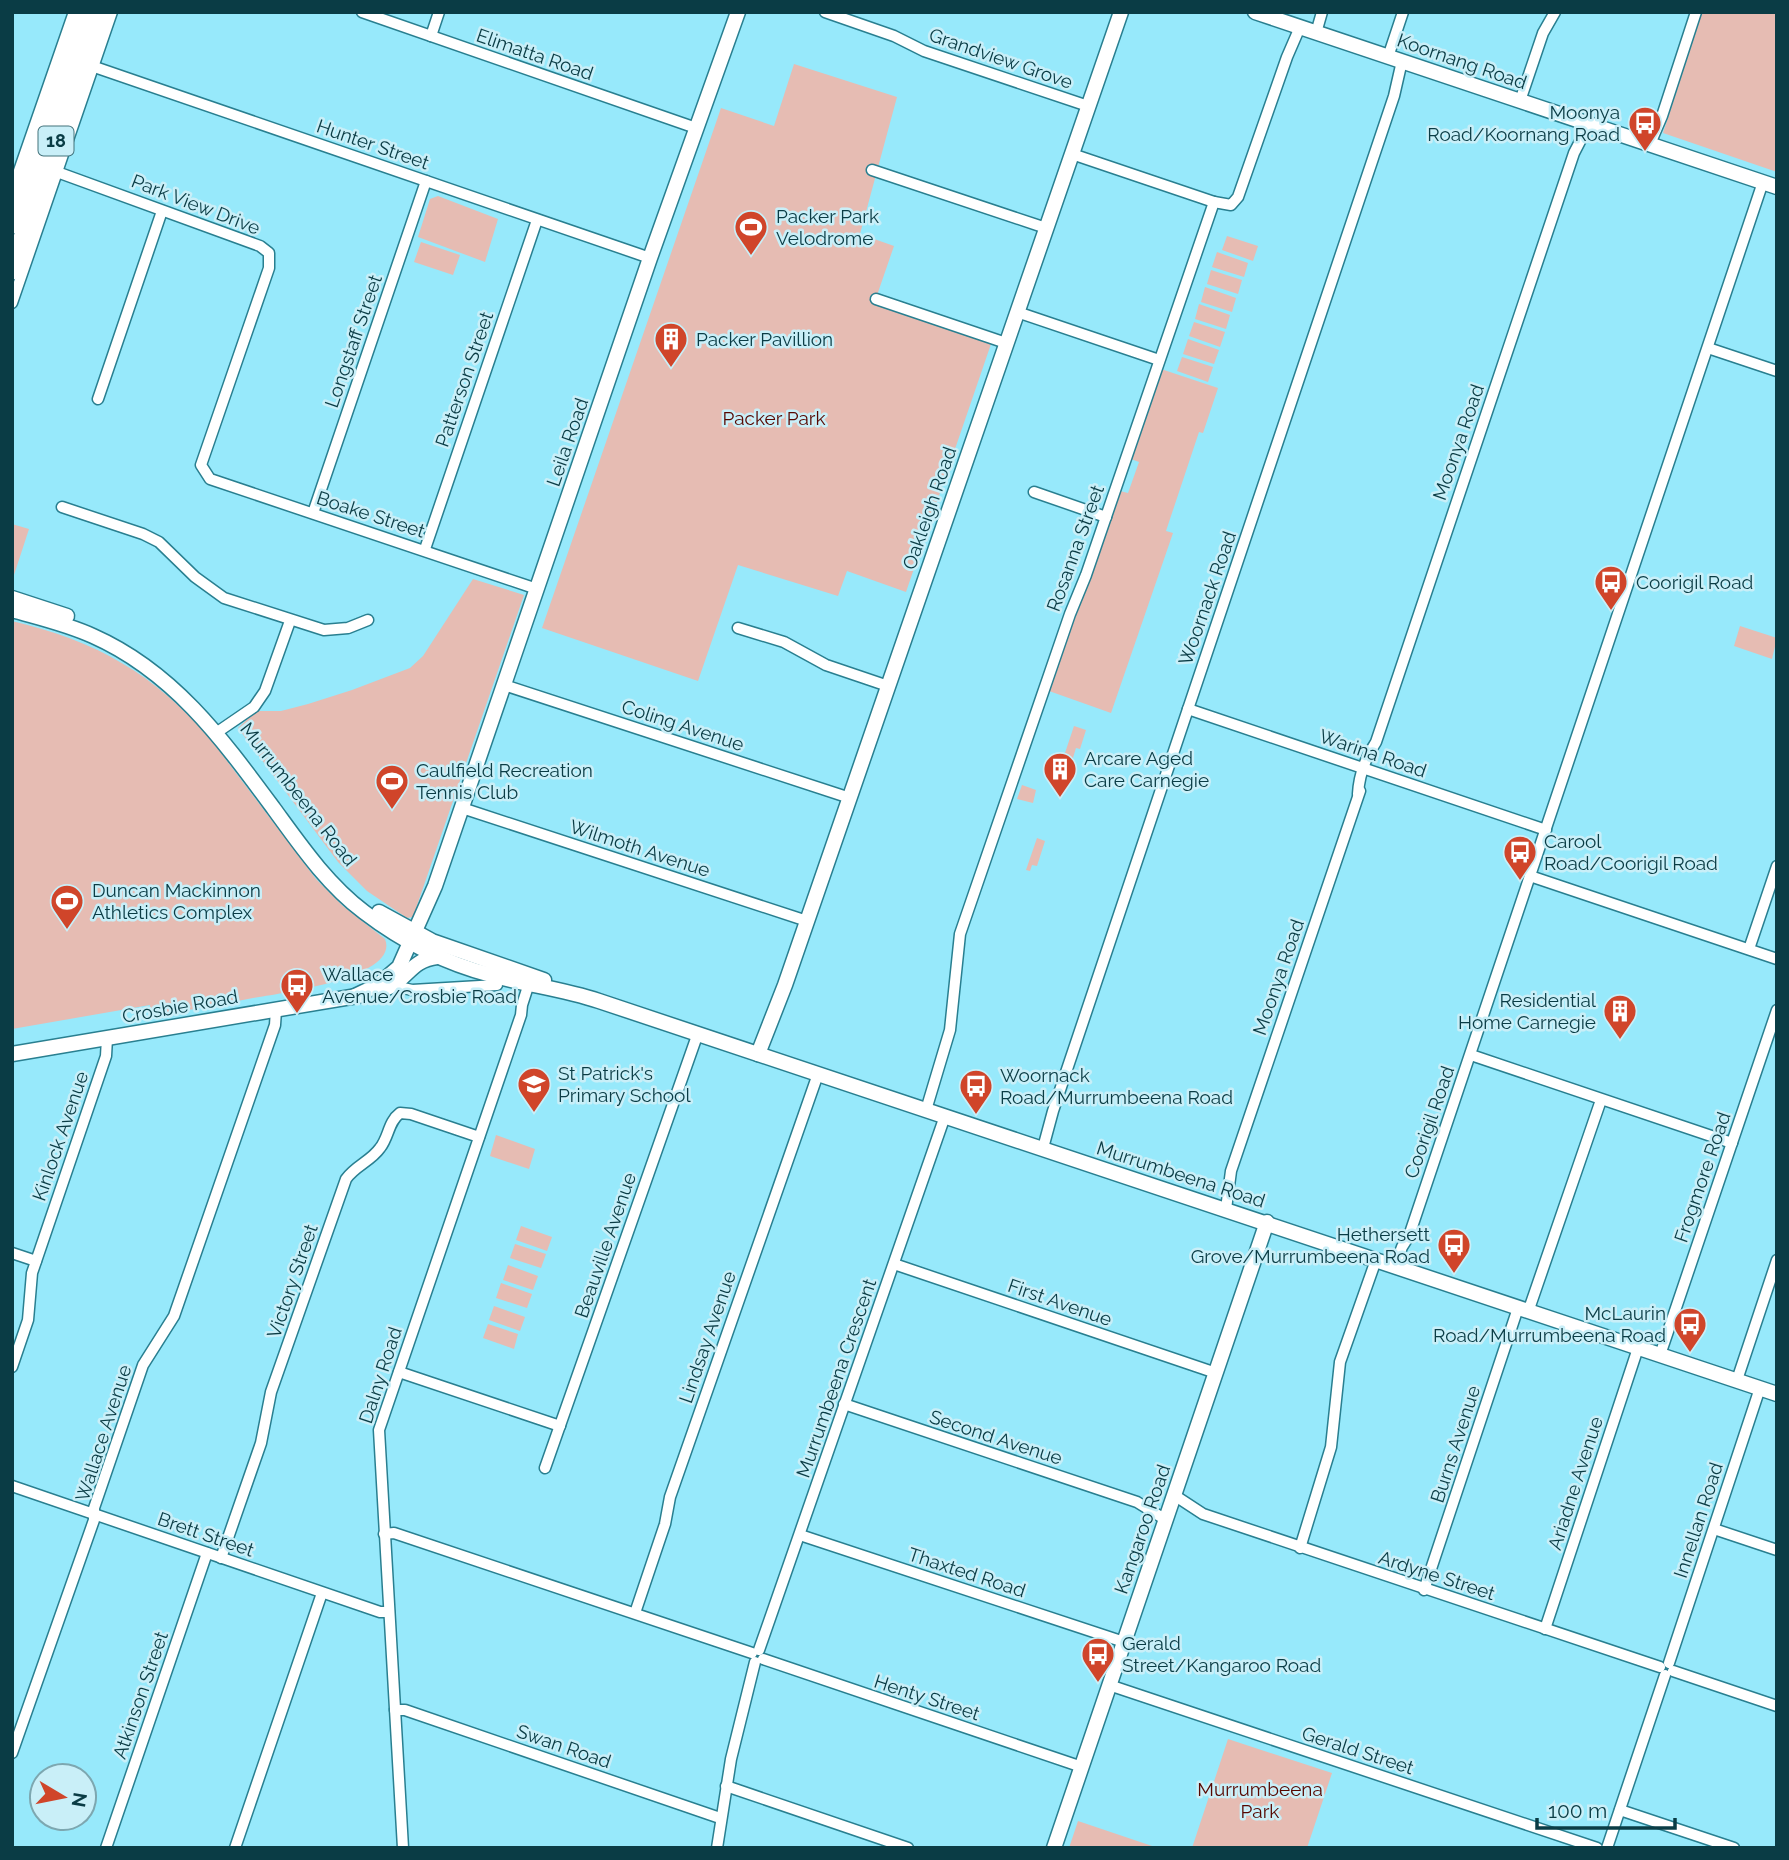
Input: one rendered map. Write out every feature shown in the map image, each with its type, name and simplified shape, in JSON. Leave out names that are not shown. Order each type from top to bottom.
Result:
[{"type":"highway","name":"18","points":[[12,270],[85,12]]},
{"type":"highway","name":"18","points":[[12,224],[88,65],[101,12]]},
{"type":"street","points":[[12,303],[74,12]]},
{"type":"street","points":[[88,65],[112,12]]},
{"type":"street","name":"Elimatta Road","points":[[362,12],[696,128]]},
{"type":"street","points":[[431,36],[439,12]]},
{"type":"street","name":"Leila Road","points":[[391,982],[433,907],[435,886],[650,258],[738,12]]},
{"type":"street","name":"Grandview Grove","points":[[825,12],[894,36],[924,51],[1088,106]]},
{"type":"street","name":"Oakleigh Road","points":[[761,1055],[1121,12]]},
{"type":"street","name":"Koornang Road","points":[[1255,12],[1770,185]]},
{"type":"street","points":[[1072,154],[1214,202],[1231,205],[1238,197],[1287,57],[1319,12]]},
{"type":"street","name":"Woornack Road","points":[[1040,1147],[1394,96],[1403,12]]},
{"type":"street","points":[[1520,101],[1543,33],[1555,12]]},
{"type":"street","points":[[1654,146],[1696,12]]},
{"type":"street","name":"Hunter Street","points":[[88,65],[650,258]]},
{"type":"street","name":"Moonya Road","points":[[1220,1207],[1358,794],[1358,784],[1376,742],[1584,123]]},
{"type":"street","name":"Park View Drive","points":[[12,149],[162,211],[260,246],[269,253],[270,268],[201,465]]},
{"type":"street","points":[[12,191],[42,160]]},
{"type":"street","points":[[872,170],[1046,228]]},
{"type":"street","name":"Longstaff Street","points":[[313,513],[426,181]]},
{"type":"street","name":"Coorigil Road","points":[[1398,1267],[1408,1249],[1409,1236],[1708,348],[1770,185]]},
{"type":"street","name":"Rosanna Street","points":[[923,1109],[950,1030],[960,934],[1214,202]]},
{"type":"street","points":[[98,398],[162,211]]},
{"type":"street","name":"Patterson Street","points":[[425,549],[537,220]]},
{"type":"street","points":[[876,299],[1006,343]]},
{"type":"street","points":[[1017,312],[1159,360]]},
{"type":"street","points":[[1708,348],[1777,371]]},
{"type":"street","name":"Boake Street","points":[[201,465],[210,479],[425,549],[537,589]]},
{"type":"street","points":[[1034,492],[1105,517]]},
{"type":"street","points":[[62,507],[159,542],[195,577],[224,598],[324,631],[348,628],[368,620]]},
{"type":"street","name":"Murrumbeena Road","points":[[12,598],[87,623],[136,648],[182,682],[341,880],[437,957],[492,976],[533,980]]},
{"type":"street","name":"Murrumbeena Road","points":[[12,610],[92,635],[130,656],[175,689],[220,730],[325,876],[350,901],[396,934],[1777,1394]]},
{"type":"street","points":[[220,730],[254,707],[265,691],[290,621]]},
{"type":"street","points":[[738,628],[784,642],[826,665],[888,686]]},
{"type":"street","name":"Coling Avenue","points":[[504,685],[850,798]]},
{"type":"street","name":"Warina Road","points":[[1188,709],[1546,830]]},
{"type":"street","name":"Wilmoth Avenue","points":[[462,808],[807,922]]},
{"type":"street","points":[[1749,950],[1777,866]]},
{"type":"street","points":[[1530,876],[1777,959]]},
{"type":"street","points":[[391,982],[398,955],[396,934]]},
{"type":"street","points":[[391,982],[421,960],[437,957]]},
{"type":"street","name":"Dalny Road","points":[[403,1848],[379,1430],[521,1014],[527,1007],[533,980]]},
{"type":"street","points":[[391,982],[412,990],[497,985]]},
{"type":"street","name":"Crosbie Road","points":[[12,1054],[355,996],[391,982]]},
{"type":"street","name":"Wallace Avenue","points":[[12,1753],[93,1524],[94,1508],[143,1365],[174,1317],[275,1025],[276,1010]]},
{"type":"street","name":"Frogmore Road","points":[[1660,1355],[1777,1010]]},
{"type":"street","name":"Beauville Avenue","points":[[545,1468],[698,1034]]},
{"type":"street","name":"Kinlock Avenue","points":[[12,1367],[29,1320],[32,1272],[106,1056],[107,1038]]},
{"type":"street","points":[[1471,1055],[1732,1143]]},
{"type":"street","name":"Lindsay Avenue","points":[[635,1613],[665,1524],[670,1497],[818,1073]]},
{"type":"street","name":"Burns Avenue","points":[[1424,1590],[1601,1100]]},
{"type":"street","name":"Victory Street","points":[[221,1558],[261,1443],[271,1392],[346,1180],[379,1150],[391,1122],[400,1113],[411,1114],[479,1137]]},
{"type":"street","name":"Murrumbeena Crescent","points":[[717,1848],[720,1818],[746,1691],[945,1116]]},
{"type":"street","name":"Kangaroo Road","points":[[1054,1848],[1267,1222]]},
{"type":"street","points":[[12,1252],[36,1261]]},
{"type":"street","points":[[1300,1548],[1331,1447],[1340,1362],[1376,1260]]},
{"type":"street","points":[[1737,1380],[1777,1260]]},
{"type":"street","name":"First Avenue","points":[[894,1264],[1216,1373]]},
{"type":"street","name":"Ariadne Avenue","points":[[1545,1629],[1638,1348]]},
{"type":"street","points":[[399,1372],[560,1426]]},
{"type":"street","name":"Innellan Road","points":[[1607,1848],[1760,1388]]},
{"type":"street","name":"Second Avenue","points":[[844,1405],[1137,1502],[1170,1507]]},
{"type":"street","name":"Brett Street","points":[[12,1486],[322,1593],[389,1612]]},
{"type":"street","name":"Second Avenue","points":[[1137,1502],[1170,1507]]},
{"type":"street","name":"Ardyne Street","points":[[1170,1507],[1203,1514],[1777,1706]]},
{"type":"street","points":[[1714,1529],[1777,1550]]},
{"type":"street","name":"Henty Street","points":[[384,1534],[394,1533],[635,1613],[1082,1767]]},
{"type":"street","name":"Thaxted Road","points":[[800,1535],[1124,1642]]},
{"type":"street","name":"Atkinson Street","points":[[106,1848],[207,1553]]},
{"type":"street","points":[[235,1848],[322,1593]]},
{"type":"street","name":"Gerald Street","points":[[1109,1685],[1597,1848]]},
{"type":"street","name":"Swan Road","points":[[395,1710],[405,1710],[720,1818]]},
{"type":"street","points":[[726,1786],[908,1848]]},
{"type":"street","points":[[1620,1810],[1734,1848]]},
{"type":"green space","points":[[1702,12],[1777,12],[1777,172],[1663,133]]},
{"type":"green space","name":"Packer Park","points":[[794,64],[897,97],[860,234],[894,246],[874,304],[991,344],[906,592],[847,571],[838,596],[738,565],[698,681],[542,628],[721,108],[774,126]]},
{"type":"green space","points":[[438,196],[498,219],[485,262],[418,237],[430,199]]},
{"type":"green space","points":[[1227,236],[1258,246],[1253,261],[1222,250]]},
{"type":"green space","points":[[421,242],[460,255],[453,275],[414,262]]},
{"type":"green space","points":[[1217,252],[1248,263],[1244,277],[1212,267]]},
{"type":"green space","points":[[1211,270],[1242,280],[1238,294],[1207,284]]},
{"type":"green space","points":[[1205,287],[1236,298],[1232,312],[1201,302]]},
{"type":"green space","points":[[1199,304],[1230,315],[1226,329],[1195,319]]},
{"type":"green space","points":[[1194,322],[1225,332],[1220,347],[1189,336]]},
{"type":"green space","points":[[1188,339],[1219,350],[1214,364],[1183,354]]},
{"type":"green space","points":[[1182,357],[1213,367],[1208,382],[1177,371]]},
{"type":"green space","points":[[1161,369],[1218,388],[1203,433],[1199,432],[1166,531],[1173,533],[1111,713],[1049,691],[1120,491],[1128,493],[1139,462],[1131,459]]},
{"type":"green space","points":[[12,524],[29,529],[14,575],[12,574]]},
{"type":"green space","points":[[473,579],[524,595],[413,917],[407,918],[367,891],[338,862],[238,728],[256,711],[281,711],[308,704],[410,668],[423,656]]},
{"type":"green space","points":[[12,621],[43,629],[98,650],[122,663],[169,697],[212,741],[316,879],[343,906],[385,939],[385,953],[374,964],[356,974],[309,988],[151,1016],[150,1005],[12,1029]]},
{"type":"green space","points":[[1740,626],[1777,638],[1772,659],[1734,646]]},
{"type":"green space","points":[[1074,726],[1086,730],[1080,749],[1076,748],[1068,774],[1059,771]]},
{"type":"green space","points":[[1022,785],[1036,790],[1033,803],[1017,799]]},
{"type":"green space","points":[[1037,838],[1045,841],[1037,866],[1032,865],[1030,871],[1026,870]]},
{"type":"green space","points":[[496,1135],[535,1149],[529,1169],[490,1156]]},
{"type":"green space","points":[[521,1226],[552,1237],[547,1251],[516,1240]]},
{"type":"green space","points":[[515,1244],[546,1254],[541,1268],[510,1258]]},
{"type":"green space","points":[[508,1265],[538,1276],[533,1290],[503,1280]]},
{"type":"green space","points":[[501,1283],[532,1294],[527,1308],[496,1298]]},
{"type":"green space","points":[[494,1306],[525,1317],[520,1331],[489,1320]]},
{"type":"green space","points":[[488,1324],[518,1334],[514,1349],[483,1338]]},
{"type":"green space","name":"Murrumbeena Park","points":[[1228,1739],[1332,1773],[1307,1848],[1192,1848]]},
{"type":"green space","name":"Murrumbeena Park","points":[[1078,1821],[1158,1848],[1069,1848]]},
{"type":"place","name":"Moonya Road/Koornang Road","points":[[1645,153]]},
{"type":"place","name":"Packer Park Velodrome","points":[[751,257]]},
{"type":"place","name":"Packer Pavillion","points":[[671,369]]},
{"type":"place","name":"Coorigil Road","points":[[1611,612]]},
{"type":"place","name":"Arcare Aged Care Carnegie","points":[[1060,799]]},
{"type":"place","name":"Caulfield Recreation Tennis Club","points":[[392,811]]},
{"type":"place","name":"Carool Road/Coorigil Road","points":[[1520,882]]},
{"type":"place","name":"Duncan Mackinnon Athletics Complex","points":[[67,931]]},
{"type":"place","name":"Wallace Avenue/Crosbie Road","points":[[297,1015]]},
{"type":"place","name":"Residential Home Carnegie","points":[[1620,1041]]},
{"type":"place","name":"St Patrick's Primary School","points":[[534,1114]]},
{"type":"place","name":"Woornack Road/Murrumbeena Road","points":[[976,1116]]},
{"type":"place","name":"Hethersett Grove/Murrumbeena Road","points":[[1454,1275]]},
{"type":"place","name":"McLaurin Road/Murrumbeena Road","points":[[1690,1354]]},
{"type":"place","name":"Gerald Street/Kangaroo Road","points":[[1098,1684]]}]
